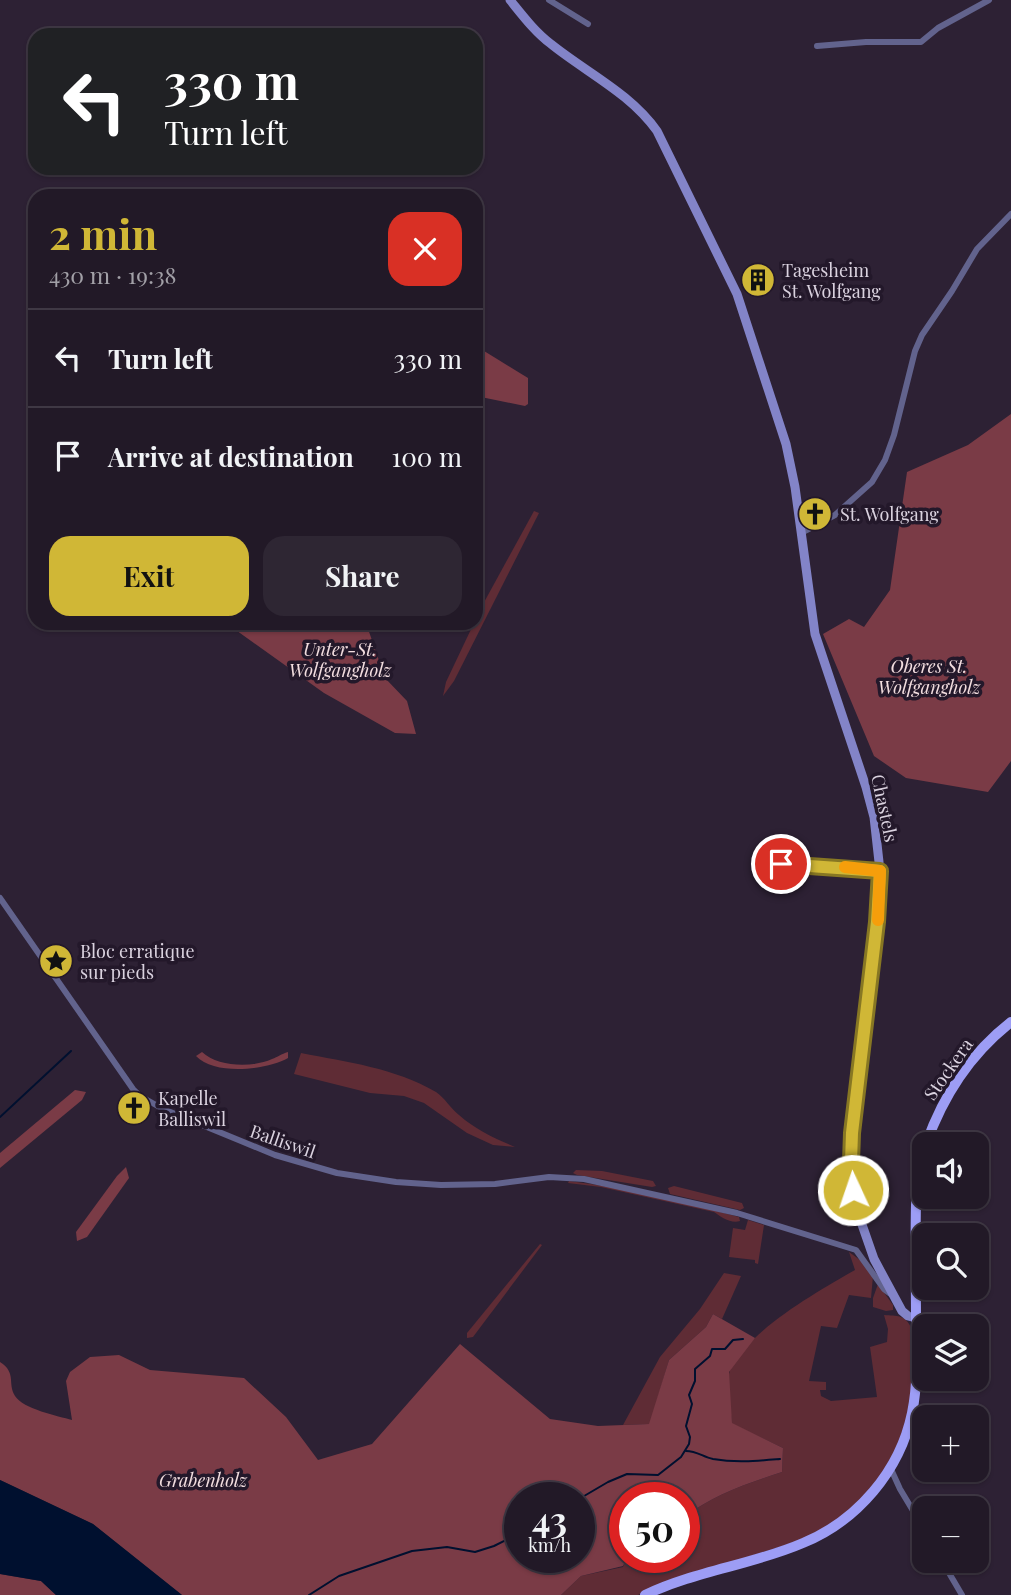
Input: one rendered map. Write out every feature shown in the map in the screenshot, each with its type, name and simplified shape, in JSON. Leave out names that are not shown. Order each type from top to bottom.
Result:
[{"type":"main road","points":[[510,0],[541,36],[626,97],[657,131],[737,293],[786,444],[796,486],[802,533]]},
{"type":"main road","name":"Chastels","points":[[802,533],[811,617],[822,661],[870,800],[880,871],[878,914],[853,1125],[851,1162],[854,1196],[864,1235],[892,1295],[908,1316],[912,1317]]},
{"type":"main road","name":"Stockera","points":[[931,1132],[957,1081],[982,1049],[1011,1022]]},
{"type":"main road","points":[[899,1306],[916,1300],[916,1314]]},
{"type":"main road","points":[[645,1595],[775,1554],[815,1538],[836,1525],[857,1508],[890,1467],[905,1437],[914,1391]]},
{"type":"street","points":[[550,0],[588,24]]},
{"type":"street","points":[[817,46],[920,42],[938,28],[989,0]]},
{"type":"street","points":[[872,482],[885,460],[894,435],[915,351],[922,335],[977,249],[1011,214]]},
{"type":"street","points":[[802,533],[843,509],[872,482],[883,476]]},
{"type":"street","points":[[781,864],[880,871]]},
{"type":"street","name":"Balliswil","points":[[0,898],[133,1089],[163,1109],[275,1154],[319,1168],[365,1178],[441,1185],[495,1184],[549,1177],[584,1179]]},
{"type":"street","name":"Chastels","points":[[584,1179],[737,1213],[856,1250],[884,1289],[892,1295]]},
{"type":"street","points":[[890,1467],[912,1509]]},
{"type":"street","points":[[949,1573],[962,1595]]},
{"type":"shaded area","points":[[534,511],[539,513],[483,624],[483,604]]},
{"type":"shaded area","points":[[471,630],[480,630],[454,681],[443,696],[446,682]]},
{"type":"shaded area","points":[[301,1053],[370,1067],[420,1084],[439,1094],[472,1125],[515,1147],[493,1145],[467,1133],[424,1103],[404,1096],[370,1093],[294,1074]]},
{"type":"shaded area","points":[[576,1170],[602,1171],[653,1181],[656,1186],[577,1175],[573,1173]]},
{"type":"shaded area","points":[[569,1181],[676,1201],[739,1217],[740,1221],[730,1221],[714,1212],[601,1187],[568,1183]]},
{"type":"shaded area","points":[[674,1186],[742,1203],[744,1208],[740,1210],[670,1194],[668,1188]]},
{"type":"shaded area","points":[[748,1220],[764,1225],[758,1264],[755,1260],[729,1257],[733,1228],[745,1230]]},
{"type":"shaded area","points":[[540,1244],[542,1245],[473,1337],[467,1338],[467,1333]]},
{"type":"shaded area","points":[[849,1252],[864,1263],[873,1276],[871,1298],[849,1295],[837,1328],[821,1326],[809,1381],[826,1382],[826,1390],[820,1390],[821,1396],[831,1401],[877,1397],[870,1347],[887,1342],[888,1329],[884,1315],[900,1317],[912,1329],[912,1391],[903,1436],[877,1482],[846,1515],[810,1537],[700,1572],[700,1506],[744,1485],[782,1472],[783,1448],[732,1424],[730,1370],[740,1355],[768,1326],[804,1300],[855,1270]]},
{"type":"shaded area","points":[[724,1273],[741,1276],[722,1319],[713,1314],[706,1327],[669,1360],[650,1424],[623,1425],[660,1357],[700,1309]]},
{"type":"shaded area","points":[[878,1284],[893,1305],[893,1310],[873,1307]]},
{"type":"shaded area","points":[[609,1570],[609,1573],[698,1573],[638,1595],[561,1595],[581,1576]]},
{"type":"green space","points":[[483,350],[528,378],[528,404],[525,406],[483,397]]},
{"type":"green space","name":"Oberes St. Wolfgangholz","points":[[1011,414],[1011,761],[988,792],[906,778],[874,756],[823,634],[849,619],[864,627],[890,590],[907,472],[968,445]]},
{"type":"green space","name":"Unter-St. Wolfgangholz","points":[[236,630],[368,630],[385,678],[407,701],[416,734],[395,733],[324,693]]},
{"type":"green space","points":[[202,1052],[217,1061],[245,1065],[264,1062],[288,1052],[288,1058],[267,1066],[228,1069],[205,1062],[196,1056]]},
{"type":"green space","points":[[75,1090],[86,1092],[82,1100],[0,1168],[0,1153]]},
{"type":"green space","points":[[126,1167],[129,1178],[87,1237],[77,1241],[76,1232]]},
{"type":"green space","name":"Grabenholz","points":[[713,1314],[755,1338],[729,1372],[732,1423],[783,1448],[782,1472],[744,1485],[700,1506],[700,1482],[609,1482],[609,1569],[595,1573],[595,1482],[504,1482],[504,1573],[594,1573],[581,1576],[561,1595],[182,1595],[93,1524],[0,1480],[0,1362],[10,1374],[13,1391],[19,1401],[72,1420],[66,1381],[70,1372],[90,1357],[119,1355],[150,1370],[244,1378],[286,1417],[318,1460],[372,1444],[460,1344],[550,1419],[598,1426],[649,1424],[669,1360],[706,1327]]},
{"type":"green space","points":[[0,1574],[41,1581],[56,1595],[0,1595]]},
{"type":"water","points":[[0,1480],[93,1524],[182,1595],[56,1595],[41,1581],[0,1574]]},
{"type":"waterway","points":[[0,1117],[71,1051]]},
{"type":"waterway","points":[[595,1490],[627,1474],[658,1475],[681,1457],[689,1444],[690,1437],[686,1426],[692,1404],[689,1395],[695,1381],[695,1369],[710,1356],[712,1349],[725,1349],[733,1340],[743,1339]]},
{"type":"waterway","points":[[686,1451],[730,1461],[780,1459]]},
{"type":"waterway","points":[[309,1595],[339,1576],[412,1551],[447,1547],[475,1552],[504,1541]]},
{"type":"slow traffic","points":[[845,867],[880,871],[878,920]]},
{"type":"place","name":"Tagesheim St. Wolfgang","points":[[758,280]]},
{"type":"place","name":"St. Wolfgang","points":[[815,514]]},
{"type":"place","name":"Bloc erratique sur pieds","points":[[56,961]]},
{"type":"place","name":"Kapelle Balliswil","points":[[134,1108]]},
{"type":"route","points":[[781,864],[880,871],[877,922],[852,1133],[853,1190]]}]
